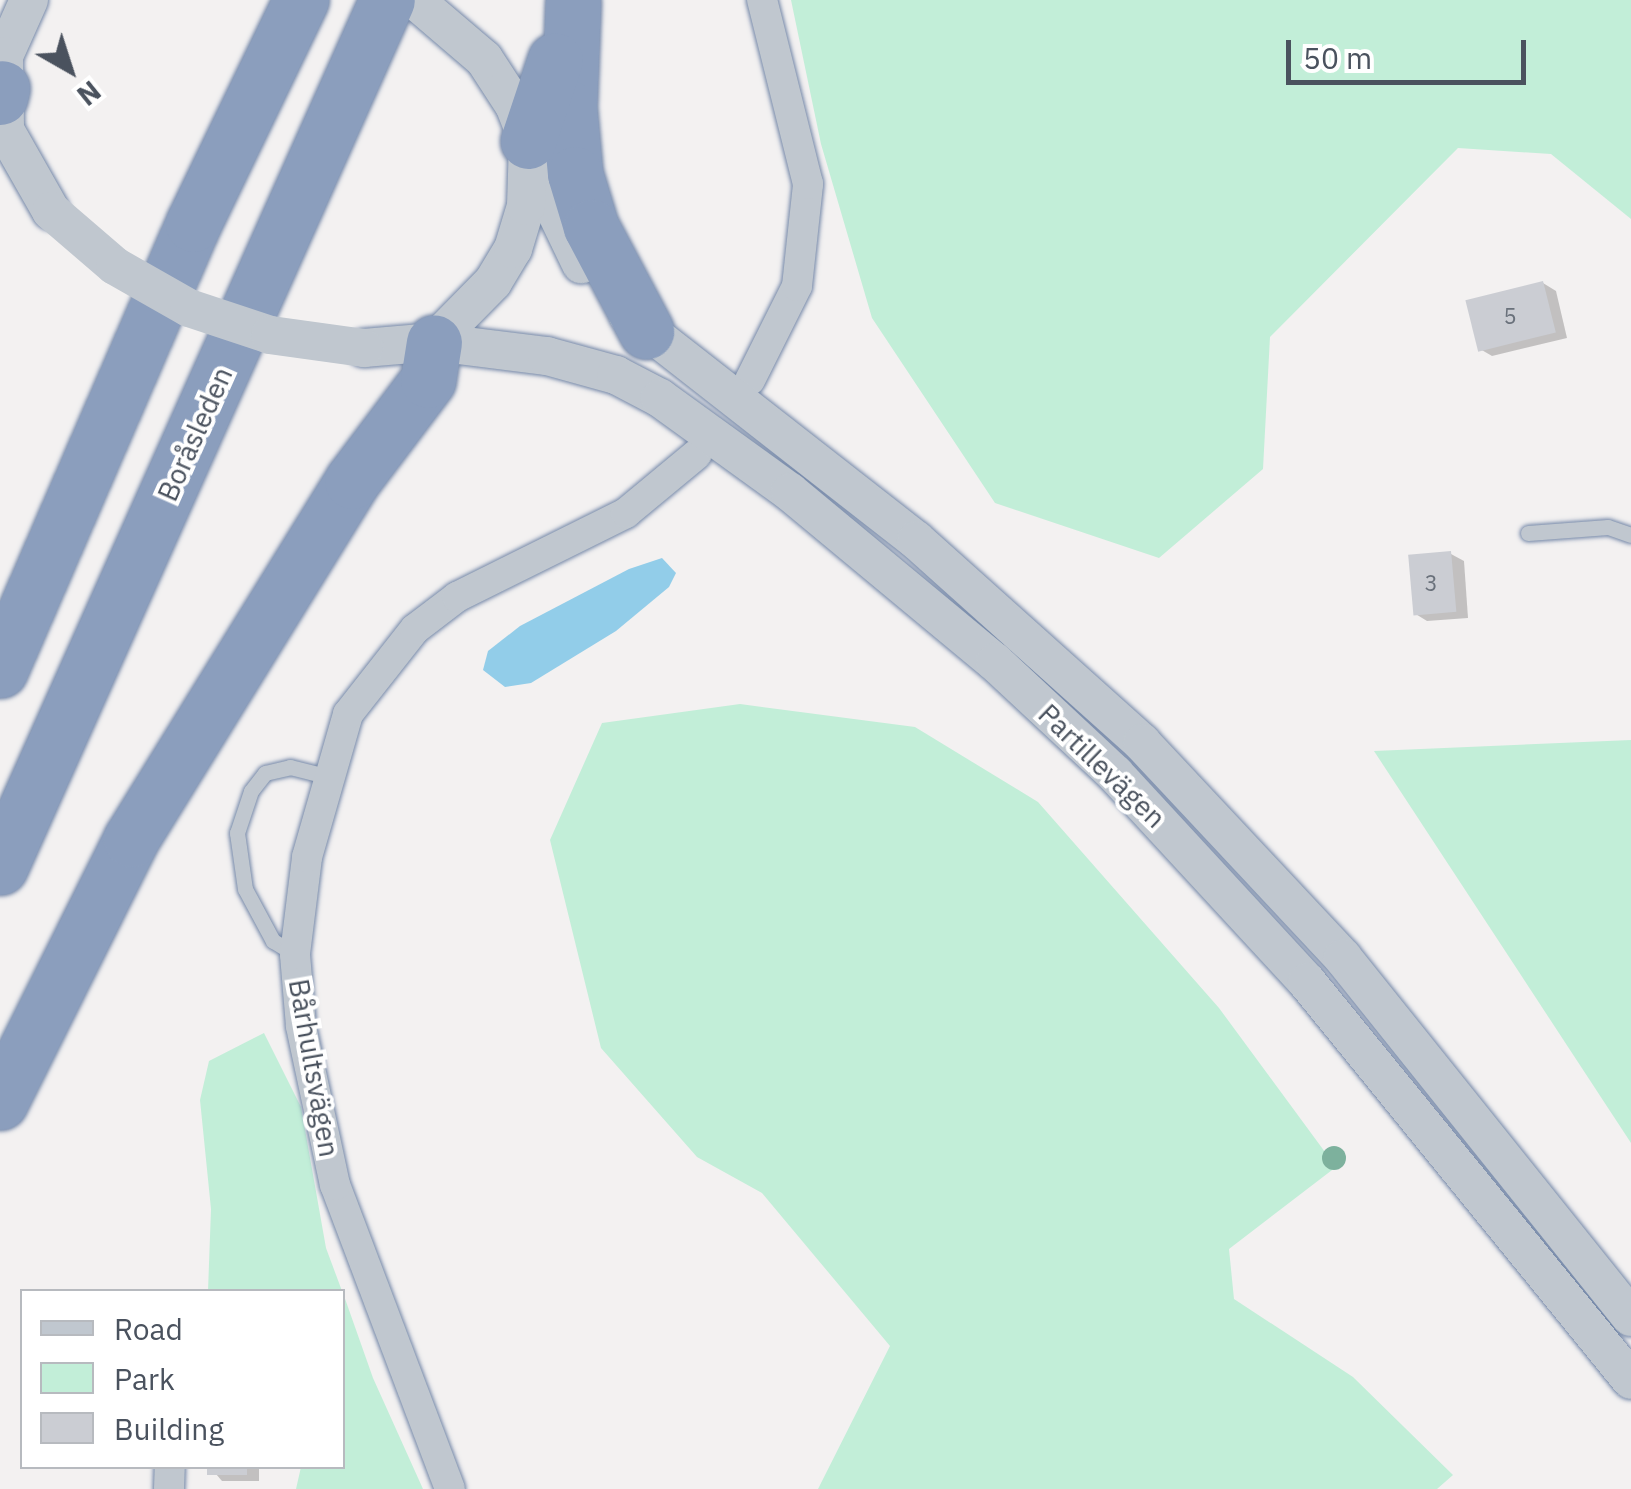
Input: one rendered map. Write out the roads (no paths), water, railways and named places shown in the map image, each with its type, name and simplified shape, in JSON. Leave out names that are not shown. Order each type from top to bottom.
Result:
[{"type":"highway","points":[[0,670],[193,224],[300,0]]},
{"type":"highway","name":"Boråsleden","points":[[0,867],[387,0]]},
{"type":"highway","points":[[529,150],[574,1]]},
{"type":"highway","points":[[574,1],[568,108],[575,174],[591,228],[646,332]]},
{"type":"highway","points":[[0,1102],[130,839],[352,480],[428,380],[434,342]]},
{"type":"street","name":"Partillevägen","points":[[415,0],[484,59],[585,272],[646,332],[916,540],[1142,743],[1342,958],[1631,1317]]},
{"type":"street","points":[[750,380],[798,286],[808,200],[795,120],[762,0]]},
{"type":"street","name":"Partillevägen","points":[[14,15],[1,93],[5,130],[32,188],[51,211],[115,266],[190,308],[270,335],[364,348],[434,342],[547,356],[616,375],[705,427],[905,584],[1115,774],[1214,878],[1430,1129],[1631,1380]]},
{"type":"street","points":[[434,342],[493,282],[513,249],[529,150]]},
{"type":"street","name":"Bårhultsvägen","points":[[450,1489],[335,1185],[301,1026],[295,954],[307,857],[326,776],[348,714],[415,629],[457,597],[626,513],[696,454]]},
{"type":"lane","points":[[1528,534],[1608,527],[1631,535]]},
{"type":"lane","points":[[295,954],[273,941],[245,889],[238,833],[251,791],[265,773],[290,767],[326,776]]},
{"type":"water","points":[[662,558],[676,573],[669,587],[616,631],[531,683],[505,687],[483,670],[488,651],[520,626],[629,569]]}]
